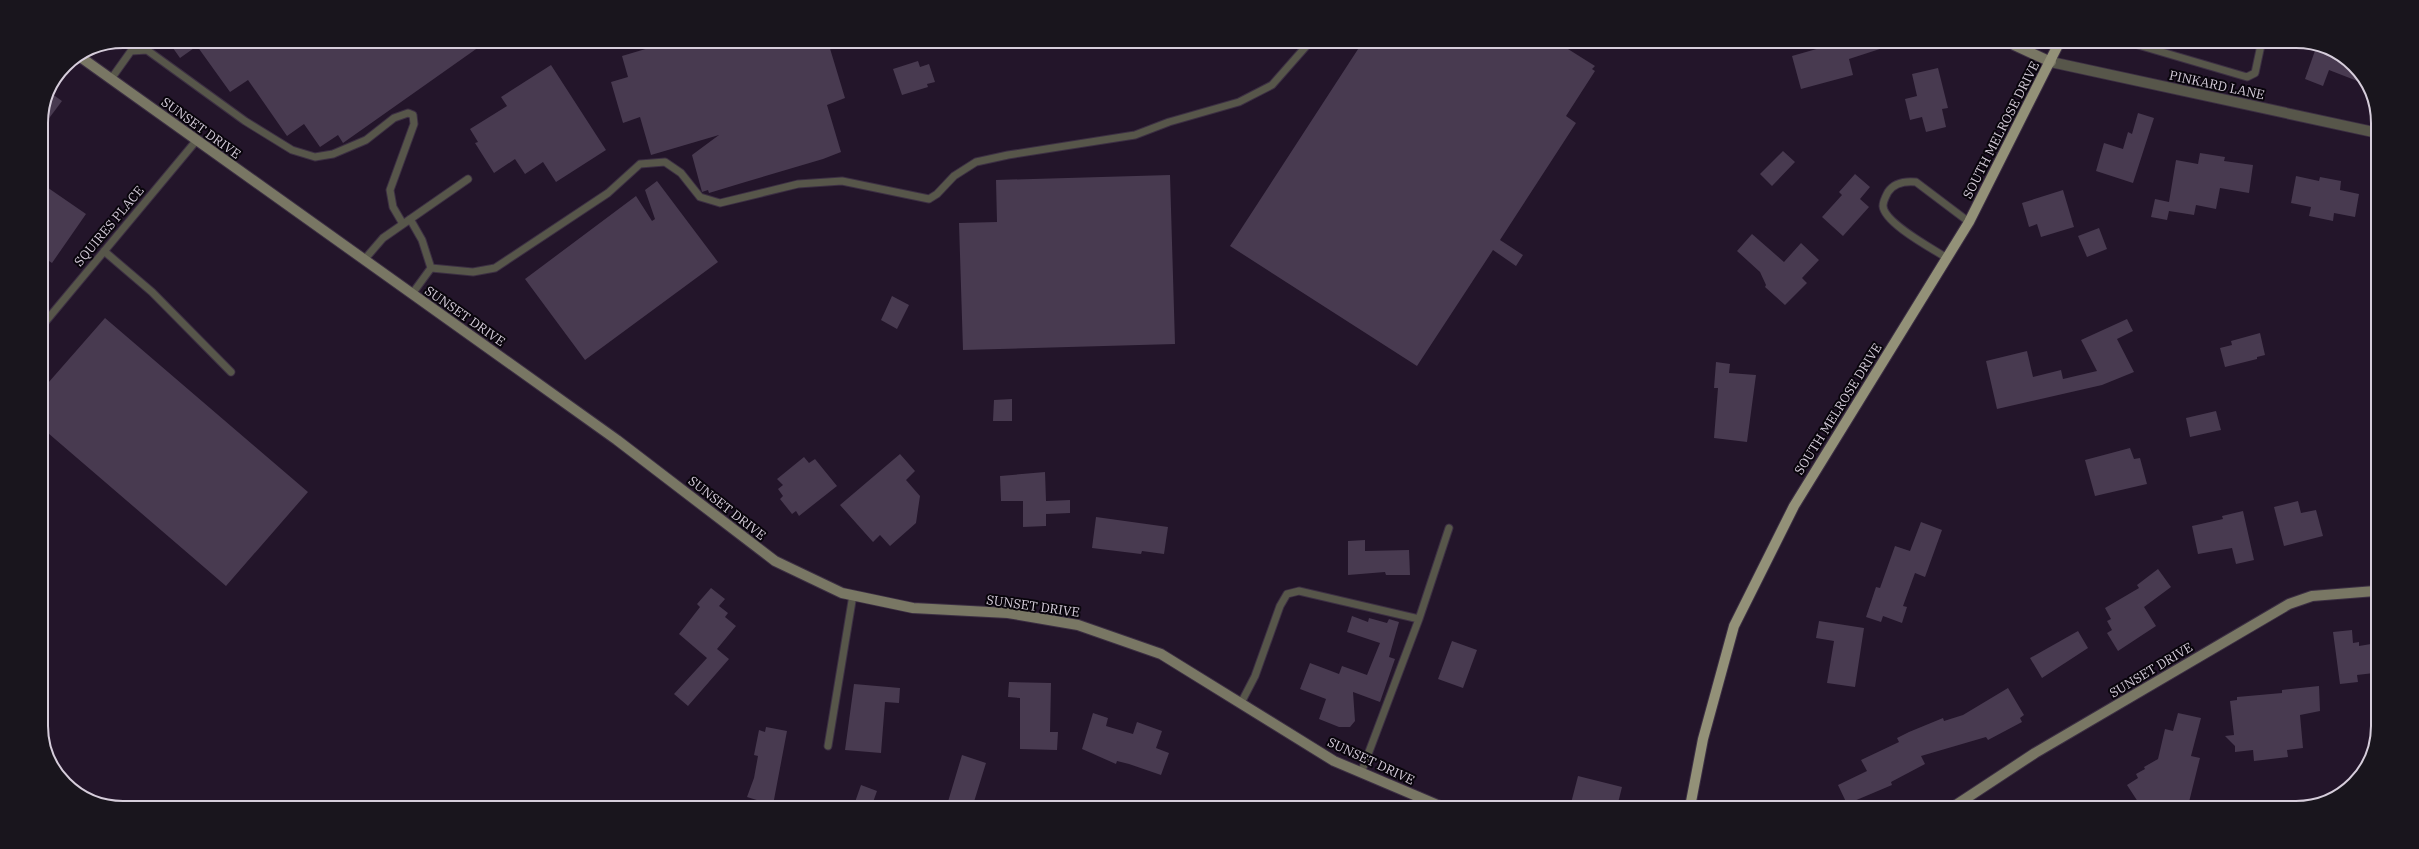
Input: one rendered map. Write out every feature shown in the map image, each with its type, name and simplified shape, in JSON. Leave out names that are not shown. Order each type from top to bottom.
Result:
[{"type":"main road","points":[[2021,48],[2051,62]]},
{"type":"main road","name":"SOUTH MELROSE DRIVE","points":[[1691,801],[1703,739],[1734,626],[1794,506],[1969,222],[2057,48]]},
{"type":"main road","name":"SUNSET DRIVE","points":[[84,59],[617,440],[775,561],[842,593],[914,608],[1008,613],[1078,625],[1161,654],[1334,761],[1362,773],[1415,801]]},
{"type":"main road","name":"SUNSET DRIVE","points":[[1962,801],[2034,753],[2289,604],[2312,596],[2371,591]]},
{"type":"street","name":"PINKARD LANE","points":[[2051,62],[2371,131]]},
{"type":"lane","points":[[431,268],[473,272],[495,268],[608,193],[640,164],[665,162],[681,173],[700,197],[720,203],[798,184],[842,181],[929,199],[938,194],[954,176],[976,162],[1008,154],[1135,135],[1168,122],[1239,102],[1272,85],[1305,48]]},
{"type":"lane","points":[[2148,48],[2247,77],[2255,73],[2260,48]]},
{"type":"lane","points":[[111,79],[131,51],[147,50],[245,121],[292,150],[315,157],[340,151],[366,140],[394,118],[408,113],[413,115],[414,124],[390,190],[393,206],[422,240],[431,268]]},
{"type":"lane","name":"SQUIRES PLACE","points":[[48,319],[196,141]]},
{"type":"lane","points":[[364,260],[383,238],[468,179]]},
{"type":"lane","points":[[1947,258],[1910,236],[1887,216],[1883,207],[1887,194],[1898,184],[1916,182],[1969,222]]},
{"type":"lane","points":[[104,251],[152,292],[230,372]]},
{"type":"lane","points":[[412,294],[431,268]]},
{"type":"lane","points":[[1362,773],[1419,619],[1449,528]]},
{"type":"lane","points":[[1240,703],[1255,676],[1280,606],[1287,594],[1299,591],[1419,619]]},
{"type":"lane","points":[[828,746],[853,595]]},
{"type":"building","points":[[173,48],[194,48],[180,58]]},
{"type":"building","points":[[198,48],[478,48],[343,143],[338,135],[320,147],[304,124],[287,136],[248,80],[230,92]]},
{"type":"building","points":[[649,48],[830,48],[845,98],[827,105],[841,152],[823,159],[709,193],[708,190],[702,192],[692,155],[719,135],[651,155],[640,117],[623,123],[611,82],[628,77],[622,56]]},
{"type":"building","points":[[1359,48],[1566,48],[1595,66],[1592,69],[1595,71],[1566,116],[1576,123],[1500,240],[1523,255],[1516,266],[1493,250],[1417,366],[1230,246]]},
{"type":"building","points":[[1820,48],[1883,48],[1849,59],[1853,75],[1801,89],[1792,56]]},
{"type":"building","points":[[2315,51],[2338,61],[2349,70],[2358,81],[2329,70],[2323,86],[2305,79]]},
{"type":"building","points":[[918,61],[920,67],[929,64],[935,82],[927,84],[928,87],[902,95],[893,69]]},
{"type":"building","points":[[551,65],[606,150],[556,182],[543,162],[525,174],[515,159],[494,173],[475,143],[478,142],[470,129],[507,106],[501,97]]},
{"type":"building","points":[[1938,68],[1948,108],[1942,109],[1946,127],[1926,132],[1922,117],[1910,120],[1905,99],[1917,96],[1912,74]]},
{"type":"building","points":[[54,95],[62,101],[48,120],[49,109]]},
{"type":"building","points":[[2138,113],[2154,118],[2133,183],[2096,171],[2104,143],[2123,149],[2128,132],[2132,134]]},
{"type":"building","points":[[1783,151],[1795,162],[1772,186],[1760,174]]},
{"type":"building","points":[[2200,153],[2225,157],[2224,161],[2253,165],[2249,193],[2220,188],[2216,209],[2196,205],[2194,215],[2169,211],[2167,220],[2151,217],[2155,199],[2169,202],[2176,160],[2198,164]]},
{"type":"building","points":[[1855,174],[1870,187],[1860,199],[1869,207],[1843,236],[1822,217],[1842,195],[1839,192]]},
{"type":"building","points":[[1170,175],[1175,344],[963,350],[959,223],[997,222],[996,180]]},
{"type":"building","points":[[2296,176],[2319,181],[2320,177],[2341,181],[2340,190],[2359,194],[2355,217],[2334,213],[2333,221],[2309,216],[2311,207],[2291,203]]},
{"type":"building","points":[[657,181],[718,262],[585,360],[525,279],[636,196],[652,221],[655,219],[645,190]]},
{"type":"building","points":[[48,188],[86,214],[52,263],[49,261],[48,262]]},
{"type":"building","points":[[2063,190],[2074,227],[2041,237],[2037,224],[2029,227],[2022,203]]},
{"type":"building","points":[[2099,228],[2107,249],[2087,257],[2078,236]]},
{"type":"building","points":[[1752,234],[1784,262],[1801,243],[1819,260],[1802,278],[1807,283],[1785,305],[1765,287],[1766,285],[1760,272],[1737,251]]},
{"type":"building","points":[[892,296],[909,305],[897,329],[881,320]]},
{"type":"building","points":[[105,318],[308,492],[226,586],[48,433],[48,383]]},
{"type":"building","points":[[2127,319],[2133,331],[2117,339],[2134,372],[2102,385],[1997,409],[1986,361],[2027,351],[2033,377],[2061,370],[2063,379],[2097,371],[2081,340]]},
{"type":"building","points":[[2260,333],[2265,355],[2257,357],[2257,359],[2225,367],[2220,348],[2232,345],[2231,341]]},
{"type":"building","points":[[1716,362],[1730,364],[1729,373],[1756,375],[1747,442],[1714,438],[1718,388],[1714,388]]},
{"type":"building","points":[[1012,399],[1012,421],[993,421],[994,400]]},
{"type":"building","points":[[2216,411],[2221,430],[2190,437],[2186,418]]},
{"type":"building","points":[[2130,448],[2134,459],[2140,458],[2147,484],[2095,496],[2085,460]]},
{"type":"building","points":[[900,454],[915,471],[906,480],[920,496],[916,523],[890,546],[880,535],[873,542],[840,505]]},
{"type":"building","points":[[804,457],[809,463],[815,459],[837,486],[799,516],[796,511],[792,514],[780,499],[783,496],[778,489],[783,485],[777,479]]},
{"type":"building","points":[[1045,472],[1046,501],[1070,500],[1070,513],[1046,514],[1046,526],[1023,527],[1023,501],[1001,501],[1000,476]]},
{"type":"building","points":[[2298,501],[2301,513],[2316,510],[2323,536],[2284,546],[2274,507]]},
{"type":"building","points":[[2243,511],[2254,560],[2236,564],[2232,548],[2198,554],[2192,526],[2223,519],[2222,516]]},
{"type":"building","points":[[1096,517],[1168,527],[1164,554],[1142,551],[1141,554],[1092,548]]},
{"type":"building","points":[[1921,522],[1942,530],[1925,577],[1915,573],[1903,606],[1907,607],[1902,623],[1883,616],[1881,622],[1866,617],[1876,587],[1880,588],[1895,546],[1910,551]]},
{"type":"building","points":[[1365,540],[1365,551],[1409,550],[1410,575],[1386,575],[1385,572],[1348,575],[1348,541]]},
{"type":"building","points":[[2158,569],[2171,587],[2144,607],[2156,626],[2118,651],[2107,633],[2112,630],[2107,621],[2111,619],[2105,608],[2139,588],[2137,585]]},
{"type":"building","points":[[711,588],[725,599],[719,606],[728,613],[725,617],[736,626],[717,649],[729,659],[688,706],[674,694],[707,658],[679,634],[700,607],[697,604]]},
{"type":"building","points":[[1352,616],[1368,622],[1369,618],[1387,623],[1389,619],[1399,622],[1389,657],[1395,659],[1380,702],[1353,692],[1355,721],[1350,727],[1339,727],[1319,719],[1326,699],[1300,689],[1310,663],[1339,674],[1342,666],[1367,675],[1380,643],[1347,632]]},
{"type":"building","points":[[1819,621],[1864,628],[1855,687],[1827,683],[1834,641],[1816,638]]},
{"type":"building","points":[[2352,630],[2353,643],[2359,642],[2359,646],[2371,644],[2371,673],[2357,675],[2358,682],[2340,684],[2333,632]]},
{"type":"building","points":[[2078,631],[2088,648],[2042,678],[2030,658]]},
{"type":"building","points":[[1452,641],[1477,650],[1463,688],[1438,679]]},
{"type":"building","points":[[1009,682],[1051,683],[1050,732],[1058,732],[1057,750],[1020,749],[1020,698],[1008,697]]},
{"type":"building","points":[[854,684],[900,688],[899,703],[885,702],[881,753],[845,750]]},
{"type":"building","points":[[2319,686],[2320,711],[2300,715],[2303,748],[2287,750],[2288,757],[2254,761],[2253,750],[2235,752],[2235,746],[2225,736],[2234,735],[2230,701],[2237,700],[2237,697],[2282,693],[2282,690]]},
{"type":"building","points":[[2008,688],[2024,715],[2020,718],[2022,722],[1988,740],[1986,737],[1921,756],[1925,764],[1891,782],[1892,785],[1854,801],[1846,801],[1838,785],[1867,771],[1861,760],[1899,742],[1897,738],[1909,732],[1943,718],[1944,721],[1963,715]]},
{"type":"building","points":[[1093,713],[1108,718],[1106,726],[1133,734],[1137,722],[1162,731],[1156,748],[1169,753],[1161,775],[1117,761],[1116,764],[1082,749]]},
{"type":"building","points":[[2178,713],[2201,718],[2191,756],[2200,758],[2189,801],[2137,801],[2127,785],[2138,778],[2136,774],[2145,769],[2144,767],[2158,759],[2165,729],[2173,731]]},
{"type":"building","points":[[766,727],[787,731],[774,801],[760,801],[747,797],[754,778],[758,756],[754,755],[759,730],[765,732]]},
{"type":"building","points":[[962,755],[986,763],[974,801],[948,801]]},
{"type":"building","points":[[1578,776],[1622,787],[1618,801],[1572,801]]},
{"type":"building","points":[[861,785],[877,791],[873,801],[855,801]]}]
